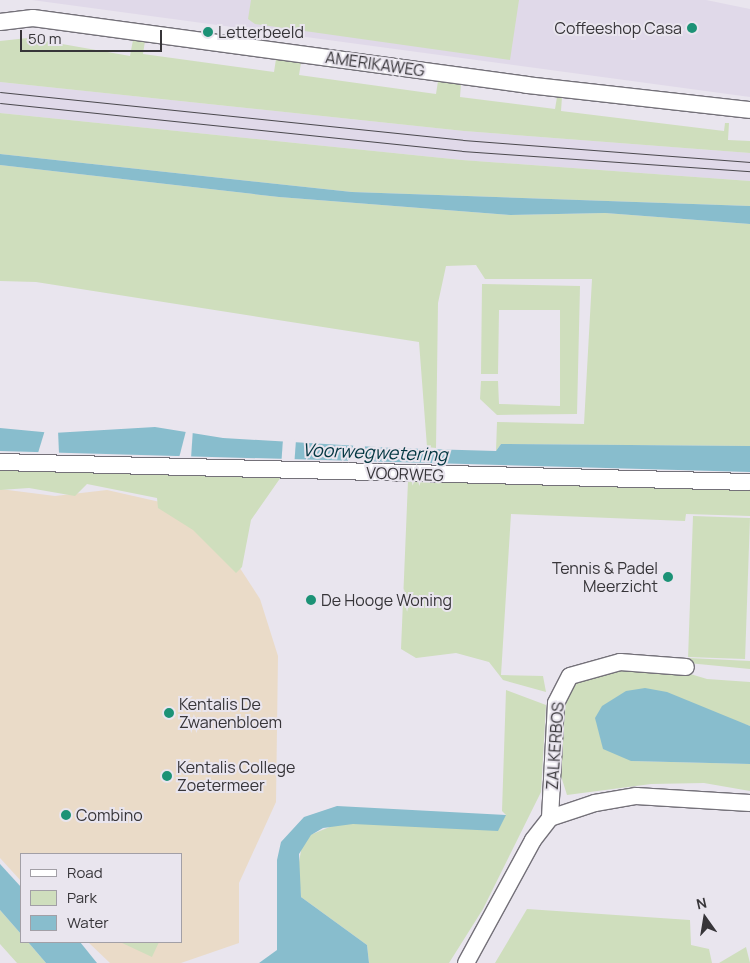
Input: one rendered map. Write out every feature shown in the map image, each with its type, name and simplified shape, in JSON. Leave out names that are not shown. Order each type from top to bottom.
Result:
[{"type":"street","name":"AMERIKAWEG","points":[[0,22],[33,18],[527,85],[750,110]]},
{"type":"street","name":"VOORWEG","points":[[0,462],[750,482]]},
{"type":"street","name":"ZALKERBOS","points":[[686,667],[620,662],[570,676],[556,703],[550,818],[594,802],[636,796],[750,802]]},
{"type":"street","points":[[466,963],[533,840],[550,818]]},
{"type":"shaded area","points":[[32,0],[706,0],[750,9],[750,97]]},
{"type":"shaded area","points":[[0,82],[464,131],[750,153],[750,181],[462,160],[0,113]]},
{"type":"shaded area","points":[[0,489],[55,496],[107,490],[160,502],[234,559],[260,599],[278,656],[276,802],[239,883],[239,943],[181,963],[110,963],[89,943],[182,943],[182,853],[20,853],[20,880],[0,858]]},
{"type":"green space","points":[[251,0],[519,0],[510,60],[255,24],[248,19]]},
{"type":"green space","points":[[28,38],[130,56],[133,40],[145,41],[143,54],[274,72],[276,59],[301,63],[299,75],[436,94],[438,81],[461,84],[460,97],[555,109],[557,97],[562,97],[561,111],[724,131],[725,123],[729,123],[728,140],[750,141],[750,153],[464,131],[0,82],[0,41]]},
{"type":"green space","points":[[0,113],[462,160],[750,181],[750,206],[352,192],[0,154]]},
{"type":"green space","points":[[0,165],[279,197],[510,215],[605,213],[750,224],[750,446],[501,444],[496,451],[497,422],[584,424],[592,279],[485,279],[476,265],[446,266],[438,303],[436,448],[427,447],[419,342],[36,282],[0,281]]},
{"type":"green space","points":[[482,284],[580,286],[577,414],[497,415],[480,399],[481,381],[498,381],[499,404],[560,406],[560,310],[499,310],[498,374],[481,374]]},
{"type":"green space","points":[[0,470],[281,477],[251,520],[242,567],[236,573],[193,530],[158,508],[157,498],[87,484],[75,496],[29,488],[0,490]]},
{"type":"green space","points":[[408,481],[750,489],[750,516],[686,514],[685,521],[511,514],[501,675],[543,676],[546,692],[503,680],[489,662],[456,653],[416,658],[401,649]]},
{"type":"green space","points":[[693,516],[750,518],[745,659],[688,657]]},
{"type":"green space","points":[[689,658],[750,661],[750,669],[688,663]]},
{"type":"green space","points":[[623,668],[677,670],[707,679],[750,682],[750,726],[735,721],[631,761],[750,764],[750,791],[704,783],[651,784],[567,795],[561,776],[565,697],[570,686],[581,678]]},
{"type":"green space","points":[[506,690],[546,705],[541,792],[483,909],[449,963],[369,963],[367,945],[301,897],[298,868],[302,845],[310,835],[337,824],[506,815],[502,811]]},
{"type":"green space","points":[[527,909],[690,920],[691,945],[709,949],[712,963],[495,963]]},
{"type":"green space","points":[[0,910],[20,933],[20,943],[29,943],[46,963],[17,963],[0,944]]},
{"type":"green space","points":[[122,943],[159,943],[152,957]]},
{"type":"green space","points":[[746,947],[750,963],[719,963]]},
{"type":"water","points":[[0,154],[352,192],[750,206],[750,224],[605,213],[510,215],[279,197],[0,165]]},
{"type":"water","name":"Voorwegwetering","points":[[155,427],[223,438],[393,448],[496,451],[501,444],[750,446],[750,472],[0,451],[0,428],[53,433]]},
{"type":"water","points":[[645,688],[667,692],[750,726],[750,764],[631,761],[603,749],[595,718],[602,706],[626,691]]},
{"type":"water","points":[[337,806],[506,815],[498,831],[353,824],[323,828],[311,835],[299,854],[301,897],[367,945],[369,963],[259,963],[277,950],[277,860],[281,842],[304,817]]},
{"type":"water","points":[[0,864],[20,886],[20,933],[0,910]]},
{"type":"water","points":[[29,943],[81,943],[97,963],[46,963]]},
{"type":"pier","points":[[187,427],[193,428],[191,459],[179,458]]},
{"type":"pier","points":[[45,430],[58,430],[59,454],[38,453]]},
{"type":"pier","points":[[283,439],[296,440],[294,463],[281,462]]},
{"type":"pier","points":[[354,443],[365,444],[364,465],[348,464]]},
{"type":"tram line","points":[[0,92],[463,140],[750,162]]},
{"type":"tram line","points":[[0,103],[462,151],[750,171]]},
{"type":"place","name":"Coffeeshop Casa","points":[[692,28]]},
{"type":"place","name":"Letterbeeld","points":[[208,32]]},
{"type":"place","name":"Tennis & Padel Meerzicht","points":[[668,577]]},
{"type":"place","name":"De Hooge Woning","points":[[311,600]]},
{"type":"place","name":"Kentalis De Zwanenbloem","points":[[169,713]]},
{"type":"place","name":"Kentalis College Zoetermeer","points":[[167,776]]},
{"type":"place","name":"Combino","points":[[66,815]]}]
